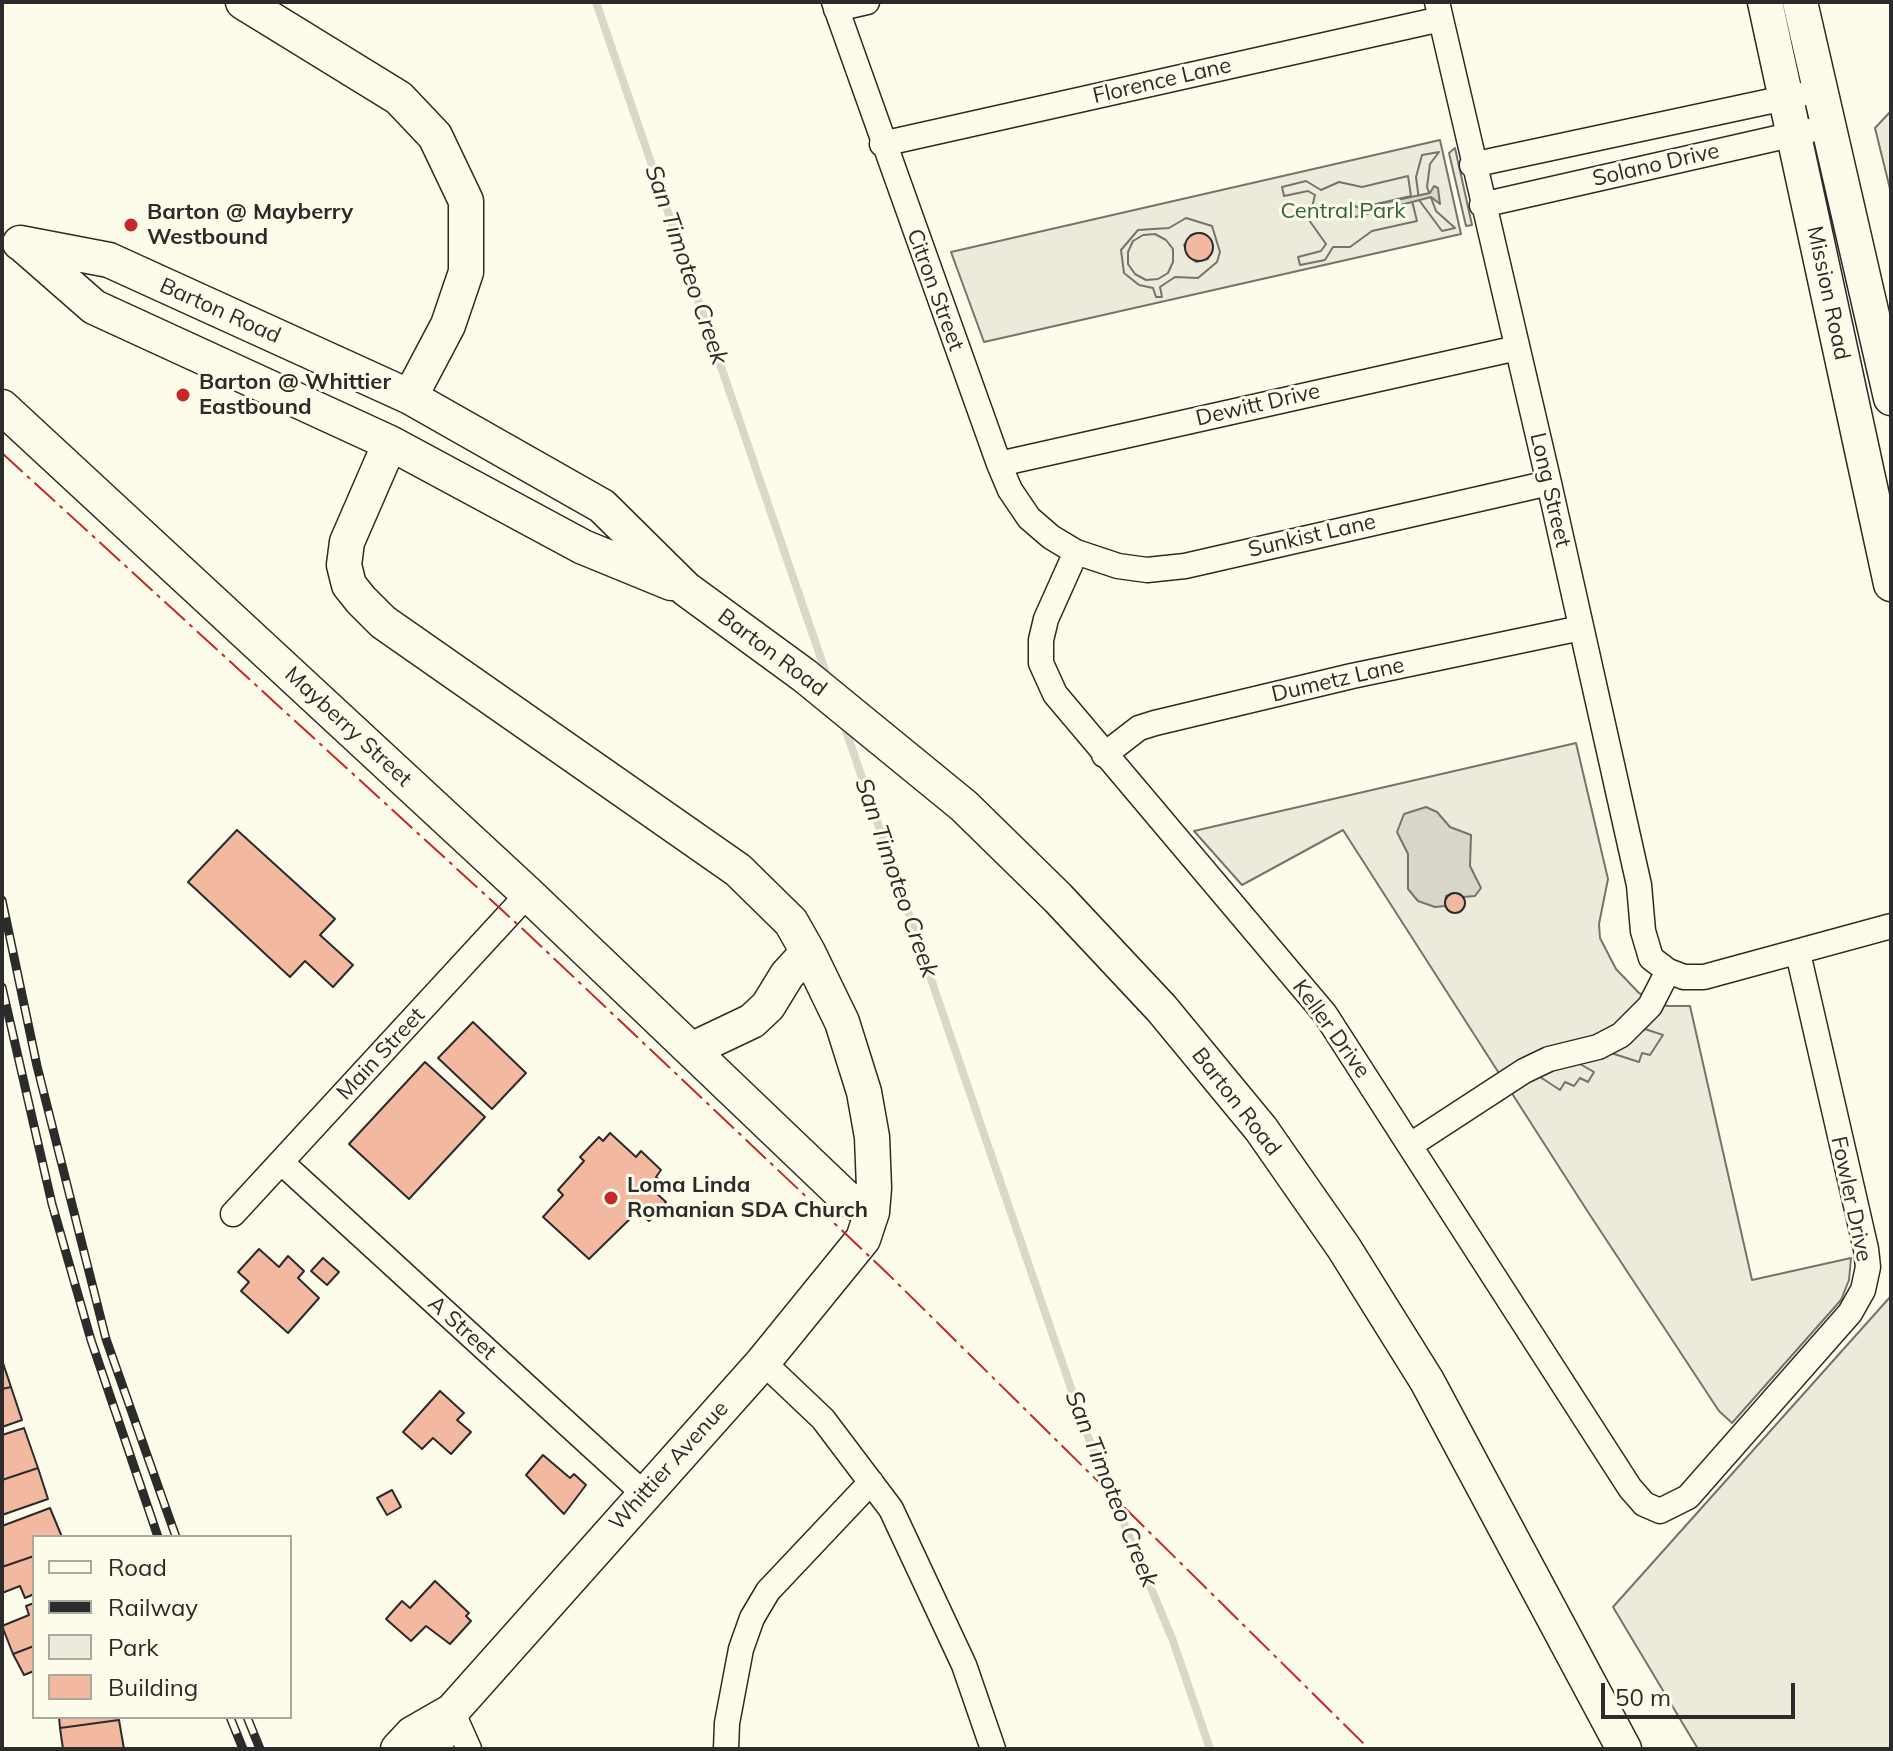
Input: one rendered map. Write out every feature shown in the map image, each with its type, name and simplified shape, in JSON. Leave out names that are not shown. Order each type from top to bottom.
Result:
[{"type":"street","points":[[243,2],[399,98],[435,136],[466,201],[466,272],[448,325],[410,397]]},
{"type":"street","points":[[835,6],[867,2]]},
{"type":"street","name":"Mission Road","points":[[1765,2],[1891,584]]},
{"type":"street","name":"Mission Road","points":[[1800,2],[1891,398]]},
{"type":"street","name":"Citron Street","points":[[835,6],[999,464],[1029,518],[1076,552]]},
{"type":"street","name":"Florence Lane","points":[[882,144],[1439,10]]},
{"type":"street","name":"Long Street","points":[[1439,10],[1639,885],[1646,946],[1651,958],[1668,971]]},
{"type":"street","name":"Solano Drive","points":[[1472,165],[1821,90]]},
{"type":"street","name":"Solano Drive","points":[[1482,205],[1830,124]]},
{"type":"street","points":[[1614,135],[1622,173]]},
{"type":"street","name":"Barton Road","points":[[11,238],[109,260],[410,397],[602,506],[686,589],[805,676],[964,806],[1058,898],[1162,1009],[1278,1153],[1344,1248],[1427,1381],[1624,1749]]},
{"type":"street","name":"Barton Road","points":[[11,238],[94,307],[390,443],[583,547],[686,589]]},
{"type":"street","name":"Dewitt Drive","points":[[999,464],[1517,348]]},
{"type":"street","name":"Mayberry Street","points":[[2,407],[528,894],[845,1197],[872,1212]]},
{"type":"street","points":[[390,443],[347,542],[344,565],[349,585],[383,622],[738,870],[791,922],[842,1022],[864,1092],[872,1137],[872,1212]]},
{"type":"street","name":"Sunkist Lane","points":[[1076,552],[1118,566],[1147,570],[1185,566],[1549,483]]},
{"type":"street","name":"Keller Drive","points":[[1076,552],[1046,619],[1041,663],[1055,694],[1325,1014],[1412,1144],[1630,1488],[1644,1504],[1660,1511]]},
{"type":"street","name":"Dumetz Lane","points":[[1104,755],[1139,728],[1155,723],[1352,676],[1581,628]]},
{"type":"street","name":"Main Street","points":[[233,1214],[528,894]]},
{"type":"street","points":[[1412,1144],[1524,1071],[1549,1059],[1598,1047],[1621,1035],[1650,1006],[1668,971],[1684,977],[1704,977],[1891,926]]},
{"type":"street","points":[[693,1049],[752,1021],[768,1006],[787,975],[808,952]]},
{"type":"street","name":"Fowler Drive","points":[[1660,1511],[1688,1497],[1850,1313],[1863,1290],[1866,1249],[1798,953]]},
{"type":"street","name":"A Street","points":[[281,1162],[643,1493]]},
{"type":"street","name":"Whittier Avenue","points":[[433,1749],[452,1711],[643,1493],[763,1362],[855,1251],[872,1212]]},
{"type":"street","points":[[763,1362],[823,1419],[891,1509],[964,1665],[993,1749]]},
{"type":"street","points":[[726,1749],[727,1723],[738,1664],[752,1618],[768,1591],[871,1482]]},
{"type":"street","points":[[452,1711],[469,1749]]},
{"type":"street","name":"Whittier Avenue","points":[[398,1749],[412,1734],[452,1711]]},
{"type":"green space","points":[[1891,111],[1891,193],[1875,128]]},
{"type":"green space","name":"Central Park","points":[[1440,140],[1461,234],[984,342],[951,252]]},
{"type":"green space","points":[[1455,148],[1472,225],[1466,226],[1449,153]]},
{"type":"green space","points":[[1576,743],[1608,879],[1599,924],[1600,938],[1616,969],[1639,993],[1667,1006],[1690,1006],[1752,1280],[1851,1258],[1849,1280],[1841,1300],[1732,1423],[1719,1411],[1588,1212],[1343,830],[1242,885],[1194,831]]},
{"type":"green space","points":[[1891,1296],[1891,1749],[1698,1749],[1613,1607]]},
{"type":"shaded area","points":[[1439,152],[1430,164],[1427,187],[1436,211],[1455,228],[1442,231],[1419,200],[1416,177],[1422,155]]},
{"type":"shaded area","points":[[1408,176],[1411,196],[1359,208],[1357,216],[1412,201],[1417,221],[1372,231],[1350,247],[1333,247],[1325,260],[1300,265],[1298,257],[1321,251],[1326,244],[1309,220],[1315,195],[1308,191],[1284,196],[1282,187],[1306,181],[1321,190],[1339,182],[1362,187]]},
{"type":"shaded area","points":[[1434,186],[1438,188],[1440,204],[1431,197],[1355,217],[1348,213],[1353,205],[1359,208],[1430,193]]},
{"type":"shaded area","points":[[1186,218],[1212,226],[1220,252],[1217,262],[1198,278],[1175,277],[1160,287],[1162,297],[1156,297],[1153,288],[1139,285],[1124,273],[1121,250],[1138,230],[1169,228]],"holes":[[[1201,233],[1210,239],[1212,249],[1208,259],[1196,262],[1188,256],[1184,245],[1191,235]],[[1155,234],[1166,240],[1173,249],[1173,262],[1168,273],[1158,279],[1146,280],[1135,274],[1128,264],[1128,252],[1133,241],[1143,235]]]},
{"type":"shaded area","points":[[1426,807],[1437,812],[1450,827],[1471,835],[1470,866],[1481,888],[1475,896],[1463,897],[1454,893],[1446,896],[1445,906],[1435,907],[1418,901],[1408,889],[1408,854],[1397,832],[1404,814]]},
{"type":"shaded area","points":[[1645,1029],[1663,1035],[1650,1055],[1642,1053],[1639,1062],[1608,1052]]},
{"type":"shaded area","points":[[1573,1060],[1594,1072],[1588,1082],[1580,1078],[1574,1086],[1565,1082],[1560,1090],[1537,1075]]},
{"type":"building","points":[[1199,233],[1209,237],[1213,247],[1209,257],[1199,261],[1189,257],[1185,247],[1189,237]]},
{"type":"building","points":[[237,830],[335,919],[320,935],[353,965],[333,987],[305,961],[290,977],[188,882]]},
{"type":"building","points":[[1455,893],[1462,896],[1465,903],[1462,910],[1455,913],[1448,910],[1445,903],[1448,896]]},
{"type":"building","points":[[473,1022],[526,1073],[492,1109],[438,1058]]},
{"type":"building","points":[[425,1062],[485,1117],[409,1199],[349,1144]]},
{"type":"building","name":"Loma Linda Romanian SDA Church","points":[[610,1133],[636,1157],[641,1151],[661,1170],[656,1177],[664,1184],[656,1193],[666,1202],[649,1221],[638,1211],[589,1259],[543,1217],[563,1195],[558,1190],[584,1161],[580,1157],[599,1137],[603,1141]]},
{"type":"building","points":[[259,1249],[279,1267],[288,1256],[304,1271],[298,1278],[319,1298],[288,1333],[241,1291],[249,1282],[238,1272]]},
{"type":"building","points":[[323,1258],[339,1272],[327,1285],[311,1271]]},
{"type":"building","points":[[2,1360],[11,1387],[2,1389]]},
{"type":"building","points":[[11,1387],[22,1420],[2,1427],[2,1389]]},
{"type":"building","points":[[440,1391],[464,1413],[457,1420],[471,1432],[451,1454],[433,1438],[422,1449],[403,1432]]},
{"type":"building","points":[[24,1428],[38,1468],[2,1480],[2,1435]]},
{"type":"building","points":[[543,1455],[570,1478],[574,1474],[586,1485],[564,1514],[526,1475]]},
{"type":"building","points":[[38,1468],[48,1499],[2,1515],[2,1480]]},
{"type":"building","points":[[392,1490],[401,1507],[387,1515],[377,1498]]},
{"type":"building","points":[[50,1508],[61,1535],[32,1535],[32,1557],[2,1567],[2,1526]]},
{"type":"building","points":[[32,1557],[32,1595],[25,1598],[20,1586],[2,1593],[2,1567]]},
{"type":"building","points":[[435,1581],[469,1613],[466,1616],[471,1621],[450,1644],[426,1626],[411,1641],[386,1619],[402,1601],[410,1608]]},
{"type":"building","points":[[32,1604],[32,1647],[13,1654],[2,1626],[29,1615],[26,1606]]},
{"type":"building","points":[[32,1647],[32,1672],[24,1675],[13,1654]]},
{"type":"building","points":[[59,1719],[119,1720],[60,1728]]},
{"type":"building","points":[[119,1720],[124,1749],[63,1749],[60,1728]]},
{"type":"waterway","name":"San Timoteo Creek","points":[[596,2],[828,679]]},
{"type":"waterway","name":"San Timoteo Creek","points":[[843,722],[1086,1432],[1173,1641],[1210,1749]]},
{"type":"railway","points":[[2,900],[37,1066],[106,1339],[175,1535]]},
{"type":"railway","points":[[2,987],[52,1204],[91,1340],[157,1535]]},
{"type":"railway","points":[[231,1719],[243,1749]]},
{"type":"railway","points":[[248,1719],[260,1749]]},
{"type":"power","points":[[2,453],[527,933],[887,1273],[1369,1749]]},
{"type":"place","name":"Barton @ Mayberry Westbound","points":[[131,225]]},
{"type":"place","name":"Barton @ Whittier Eastbound","points":[[183,395]]},
{"type":"place","name":"Loma Linda Romanian SDA Church","points":[[611,1198]]}]
